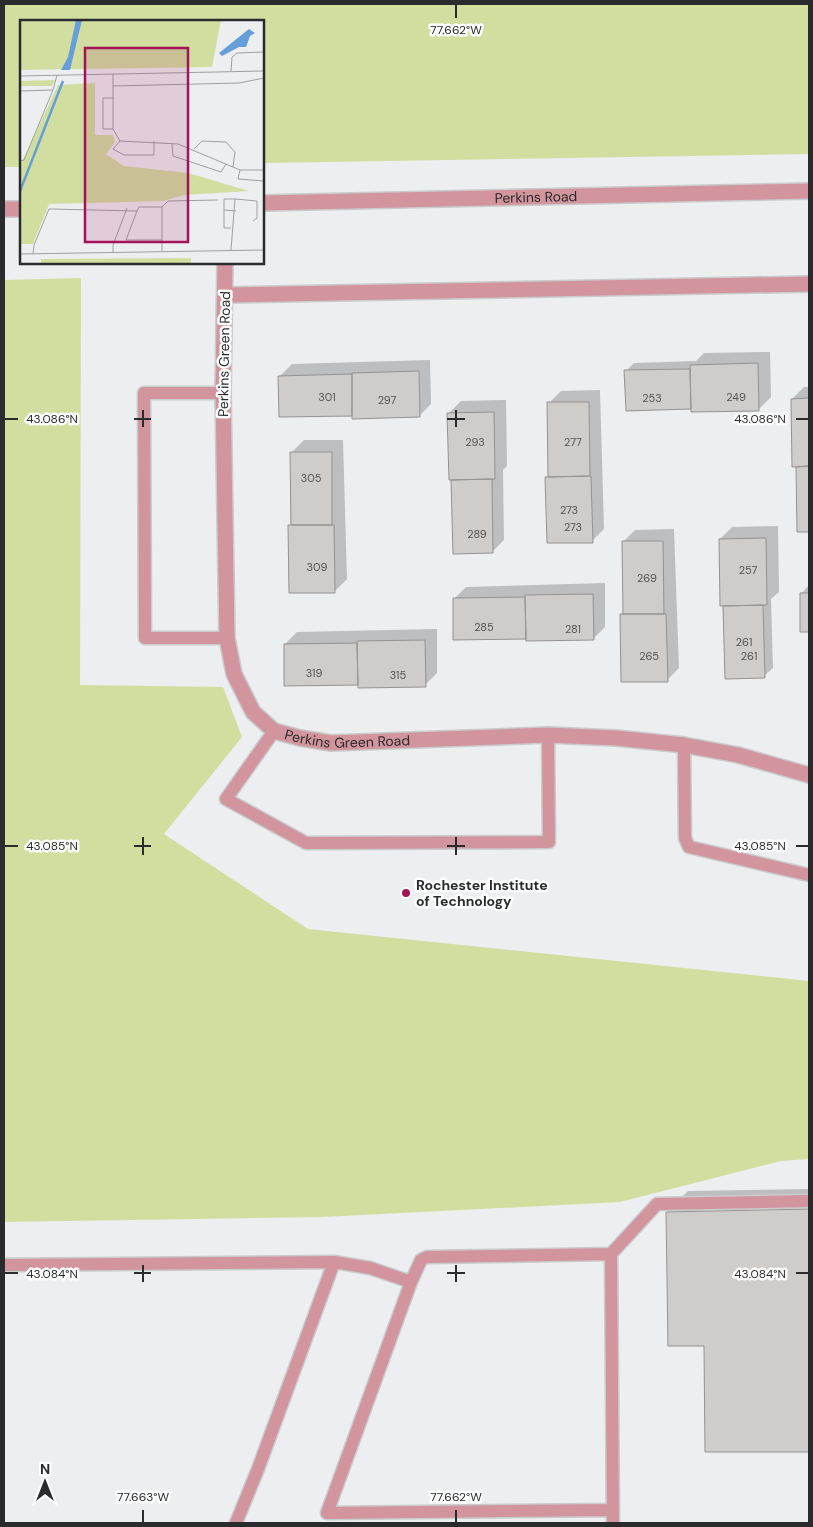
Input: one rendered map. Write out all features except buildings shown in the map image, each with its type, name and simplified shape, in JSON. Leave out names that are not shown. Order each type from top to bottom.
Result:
[{"type":"street","name":"Perkins Road","points":[[264,203],[809,191]]},
{"type":"street","points":[[4,209],[20,208]]},
{"type":"street","name":"Perkins Green Road","points":[[224,264],[223,393],[227,638],[234,674],[253,712],[274,731],[331,743],[548,734],[684,745],[738,755],[809,775]]},
{"type":"street","points":[[225,295],[809,284]]},
{"type":"lane","points":[[223,393],[144,393],[145,638],[227,638]]},
{"type":"lane","points":[[274,731],[226,799],[306,843],[549,842],[548,734]]},
{"type":"lane","points":[[684,745],[685,838],[689,847],[698,851],[783,867],[809,875]]},
{"type":"lane","points":[[612,1523],[611,1254],[657,1204],[809,1202]]},
{"type":"lane","points":[[611,1254],[427,1257],[421,1260],[411,1282],[328,1513],[612,1510]]},
{"type":"lane","points":[[4,1265],[334,1262],[370,1268],[411,1282]]},
{"type":"lane","points":[[236,1523],[261,1462],[334,1262]]},
{"type":"green space","points":[[4,4],[809,4],[809,154],[264,163],[264,20],[20,20],[20,167],[4,167]]},
{"type":"green space","points":[[81,278],[80,685],[223,687],[242,737],[164,834],[308,929],[809,981],[809,1159],[781,1161],[620,1202],[323,1217],[4,1222],[4,280]]},
{"type":"place","name":"Rochester Institute of Technology","points":[[406,893]]}]
